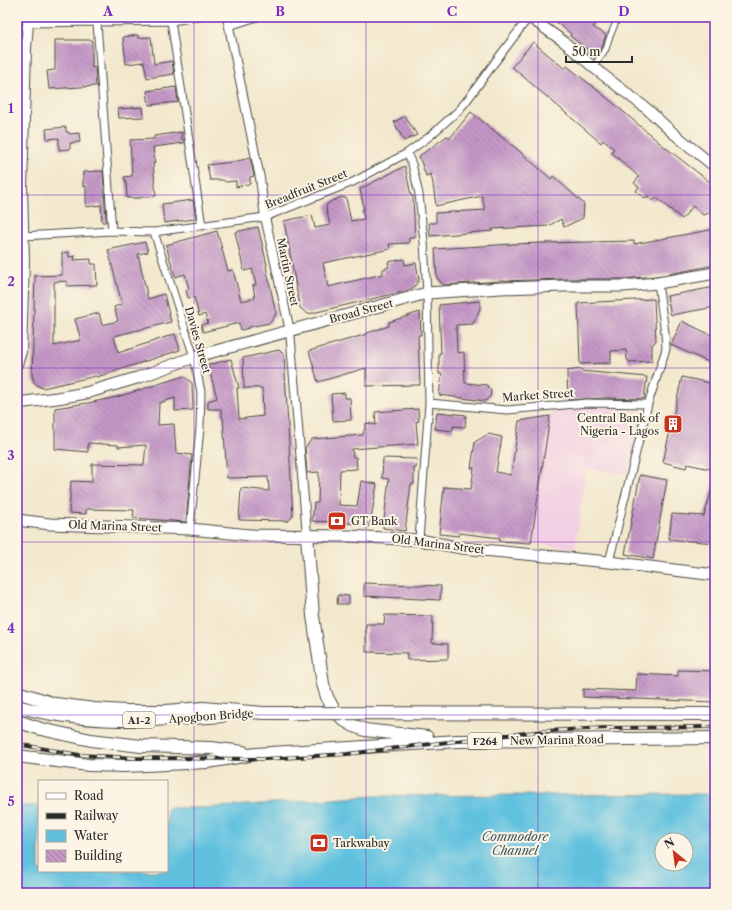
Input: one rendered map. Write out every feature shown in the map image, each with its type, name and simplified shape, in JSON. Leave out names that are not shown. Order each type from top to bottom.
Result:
[{"type":"highway","points":[[307,535],[313,616],[323,684],[327,697],[334,710],[344,720],[365,730],[458,741]]},
{"type":"highway","points":[[17,692],[55,704],[125,711],[166,711],[203,708],[263,713],[715,714]]},
{"type":"highway","name":"Apogbon Bridge","points":[[17,706],[53,714],[103,719],[133,720],[195,718],[263,713]]},
{"type":"highway","name":"A1-2","points":[[17,721],[41,729],[91,740],[141,746],[211,748],[256,754]]},
{"type":"highway","name":"New Marina Road","points":[[256,754],[458,741],[715,738]]},
{"type":"highway","name":"F264","points":[[17,756],[89,765],[125,766],[207,762],[256,754]]},
{"type":"main road","points":[[529,17],[563,41],[593,67],[647,109],[672,132],[715,167]]},
{"type":"main road","points":[[17,364],[21,352],[24,261],[20,237],[22,188],[20,157],[22,49],[29,20]]},
{"type":"main road","name":"Broad Street","points":[[17,403],[86,393],[140,377],[194,357],[427,293],[508,288],[623,286],[658,283],[715,273]]},
{"type":"main road","name":"Old Marina Street","points":[[17,520],[50,524],[190,529],[250,535],[349,536],[419,540],[462,548],[609,562],[715,575]]},
{"type":"street","points":[[29,20],[98,23],[160,19],[171,21],[199,17]]},
{"type":"street","name":"Martin Street","points":[[228,17],[260,178],[265,217],[290,331],[307,535]]},
{"type":"street","points":[[229,26],[257,17]]},
{"type":"street","name":"Breadfruit Street","points":[[20,237],[112,231],[154,232],[265,217],[353,182],[407,153],[430,136],[458,111],[468,100],[529,17]]},
{"type":"street","points":[[593,67],[606,49],[618,17]]},
{"type":"street","points":[[171,21],[202,226]]},
{"type":"street","points":[[98,23],[112,231]]},
{"type":"street","points":[[407,153],[412,164],[419,194],[427,293],[429,403],[419,540]]},
{"type":"street","name":"Davies Street","points":[[154,232],[194,357],[201,392],[200,428],[190,529]]},
{"type":"street","points":[[609,562],[648,404],[666,350],[658,283]]},
{"type":"street","name":"Market Street","points":[[429,403],[507,410],[587,403],[648,404]]},
{"type":"shaded area","points":[[591,406],[640,411],[628,474],[586,469],[575,549],[531,543],[551,411]]},
{"type":"water","name":"Commodore Channel","points":[[715,794],[715,893],[17,893],[17,806],[38,806],[38,872],[168,872],[168,808],[204,808],[376,796]]},
{"type":"building","points":[[550,17],[600,17],[593,27],[606,35],[602,47],[596,56],[570,36],[571,34]]},
{"type":"building","points":[[138,35],[138,38],[151,37],[154,64],[172,61],[174,74],[147,78],[144,62],[126,64],[123,37]]},
{"type":"building","points":[[55,40],[92,40],[92,68],[95,67],[96,86],[49,89],[47,71],[55,70]]},
{"type":"building","points":[[533,42],[565,69],[567,66],[661,144],[715,186],[715,211],[703,215],[693,206],[682,219],[657,198],[653,201],[647,196],[645,198],[636,191],[639,187],[634,183],[639,177],[611,152],[614,149],[603,140],[601,143],[512,67]]},
{"type":"building","points":[[176,87],[178,102],[149,105],[147,91]]},
{"type":"building","points":[[143,107],[144,117],[119,118],[118,109]]},
{"type":"building","points":[[471,112],[551,179],[553,176],[584,204],[583,218],[564,227],[561,219],[548,226],[492,229],[493,231],[430,236],[429,223],[436,223],[436,213],[485,210],[482,196],[436,206],[431,174],[426,176],[419,156],[447,136],[450,138]]},
{"type":"building","points":[[405,116],[417,135],[404,141],[394,122]]},
{"type":"building","points":[[66,127],[66,132],[69,132],[69,134],[79,133],[80,142],[70,143],[70,149],[59,150],[59,138],[47,139],[46,129]]},
{"type":"building","points":[[182,132],[181,138],[184,140],[184,143],[153,147],[156,196],[127,198],[124,177],[132,176],[130,140],[154,139],[154,136]]},
{"type":"building","points":[[250,158],[254,176],[250,177],[250,184],[236,187],[236,181],[226,182],[223,180],[210,180],[207,165],[233,162]]},
{"type":"building","points":[[405,166],[411,196],[413,196],[415,238],[409,238],[409,243],[389,244],[390,249],[323,263],[328,287],[383,274],[383,269],[389,267],[388,262],[404,259],[405,265],[416,263],[419,280],[414,287],[406,291],[308,314],[300,308],[284,221],[312,215],[315,228],[330,225],[326,208],[327,204],[341,197],[346,198],[351,221],[364,219],[360,189]]},
{"type":"building","points":[[103,171],[106,222],[102,222],[101,205],[86,207],[86,186],[83,187],[83,172]]},
{"type":"building","points":[[193,200],[196,217],[194,219],[164,223],[162,204]]},
{"type":"building","points":[[258,227],[276,314],[270,323],[241,330],[239,323],[203,332],[201,325],[208,323],[205,314],[199,316],[194,297],[188,298],[186,290],[189,289],[185,274],[175,277],[166,245],[217,231],[228,271],[233,270],[241,301],[255,298],[253,285],[256,285],[252,269],[244,271],[235,232]]},
{"type":"building","points":[[715,229],[715,265],[669,274],[623,279],[501,281],[444,285],[437,278],[435,249],[545,243],[634,241],[634,244]]},
{"type":"building","points":[[145,242],[148,252],[138,254],[148,299],[164,294],[171,322],[114,336],[118,353],[175,334],[180,350],[97,377],[43,388],[38,386],[34,382],[32,375],[35,276],[62,275],[62,253],[69,252],[69,257],[75,256],[74,260],[91,259],[91,264],[96,264],[97,285],[67,286],[67,281],[54,282],[54,346],[81,340],[75,319],[99,313],[102,325],[118,321],[114,307],[122,304],[108,250]]},
{"type":"building","points":[[715,287],[715,307],[671,315],[667,296]]},
{"type":"building","points":[[654,299],[656,341],[652,345],[652,361],[629,362],[627,359],[626,350],[611,351],[611,363],[580,364],[578,303]]},
{"type":"building","points":[[480,301],[480,309],[473,324],[456,325],[457,353],[464,352],[465,383],[487,385],[491,391],[490,397],[485,401],[439,395],[442,374],[439,374],[439,353],[441,353],[439,305]]},
{"type":"building","points":[[420,312],[421,335],[418,335],[420,385],[366,386],[366,368],[318,382],[309,351],[367,334],[389,326],[389,322]]},
{"type":"building","points":[[682,321],[715,337],[715,365],[671,345]]},
{"type":"building","points":[[279,350],[284,355],[293,516],[288,521],[239,520],[241,488],[269,491],[268,477],[227,478],[223,417],[221,409],[208,409],[208,401],[217,398],[208,365],[231,359],[239,388],[237,388],[239,419],[263,416],[262,388],[244,388],[243,358]]},
{"type":"building","points":[[581,369],[581,371],[647,377],[644,399],[605,398],[568,400],[567,371]]},
{"type":"building","points":[[184,376],[192,383],[193,410],[175,411],[175,398],[159,403],[158,425],[174,424],[176,453],[192,455],[186,522],[133,518],[134,510],[86,509],[86,514],[69,513],[71,481],[92,482],[92,464],[144,465],[146,445],[118,447],[118,445],[88,443],[88,452],[55,449],[55,408],[117,397]]},
{"type":"building","points":[[682,377],[715,384],[715,470],[687,464],[686,468],[663,462]]},
{"type":"building","points":[[345,393],[345,398],[350,398],[351,420],[333,421],[331,394]]},
{"type":"building","points":[[418,409],[419,421],[416,422],[418,444],[352,449],[353,457],[356,457],[357,469],[340,470],[339,505],[357,506],[361,481],[377,484],[370,526],[312,521],[314,503],[318,503],[319,472],[307,473],[305,448],[312,439],[363,435],[366,423],[376,425],[375,412]]},
{"type":"building","points":[[437,412],[466,415],[465,427],[453,426],[453,431],[435,429]]},
{"type":"building","points":[[550,416],[531,543],[499,541],[500,538],[459,533],[459,536],[439,534],[444,487],[471,489],[474,468],[471,468],[475,442],[488,434],[502,437],[496,472],[511,475],[519,421]]},
{"type":"building","points":[[383,458],[417,459],[416,468],[414,468],[414,484],[411,484],[405,531],[383,528],[389,479],[382,478]]},
{"type":"building","points":[[640,475],[667,480],[653,559],[625,554]]},
{"type":"building","points":[[713,485],[715,486],[715,543],[669,539],[672,514],[704,516]]},
{"type":"building","points":[[364,583],[441,586],[440,600],[364,596]]},
{"type":"building","points":[[338,595],[349,596],[349,604],[337,604]]},
{"type":"building","points":[[385,615],[433,616],[432,643],[448,644],[448,659],[407,660],[407,653],[366,652],[366,624],[384,624]]},
{"type":"building","points":[[678,670],[715,671],[715,702],[583,697],[583,689],[636,691],[637,674],[678,676]]},
{"type":"railway","points":[[17,744],[79,755],[136,758],[265,759],[347,754],[546,731],[607,728],[715,727]]},
{"type":"place","name":"Central Bank of Nigeria - Lagos","points":[[673,424]]},
{"type":"place","name":"GT Bank","points":[[337,521]]},
{"type":"place","name":"Tarkwabay","points":[[319,843]]}]
